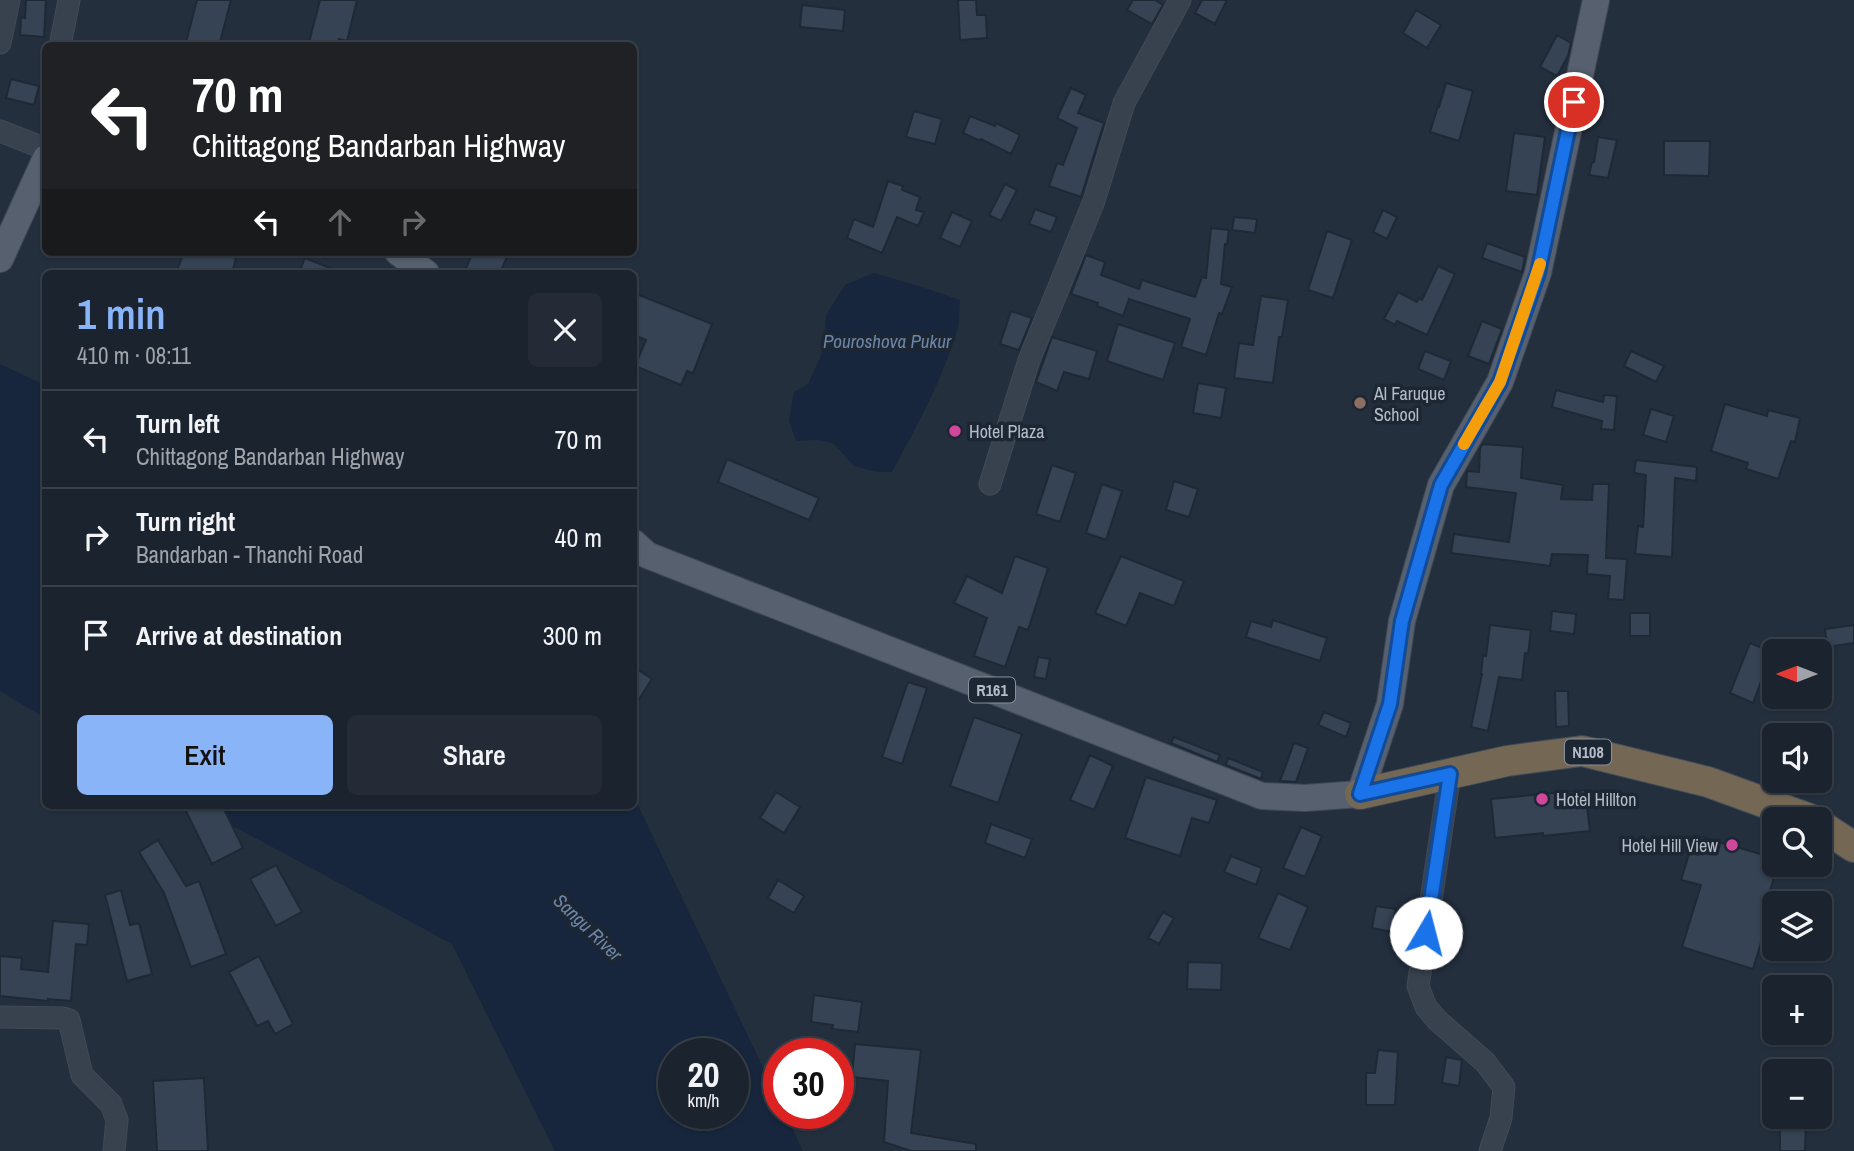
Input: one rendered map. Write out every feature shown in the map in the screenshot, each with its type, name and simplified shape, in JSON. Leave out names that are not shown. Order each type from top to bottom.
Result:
[{"type":"highway","name":"N108","points":[[1360,794],[1507,761],[1582,751],[1708,782],[1777,807]]},
{"type":"highway","points":[[1832,832],[1854,846]]},
{"type":"main road","points":[[1360,794],[1390,704],[1402,621],[1441,485],[1500,382],[1538,273],[1596,0]]},
{"type":"main road","points":[[0,259],[42,167]]},
{"type":"main road","points":[[403,256],[422,270]]},
{"type":"main road","name":"R161","points":[[637,546],[648,555],[1262,796],[1306,798],[1360,794]]},
{"type":"street","points":[[0,43],[9,0]]},
{"type":"street","points":[[61,42],[69,0]]},
{"type":"street","points":[[990,484],[1029,360],[1094,201],[1124,103],[1180,0]]},
{"type":"street","points":[[0,131],[42,147]]},
{"type":"street","points":[[1450,774],[1418,986],[1426,1007],[1437,1020],[1485,1062],[1504,1087],[1501,1118],[1490,1151]]},
{"type":"street","points":[[0,1017],[69,1020],[82,1075],[111,1104],[117,1120],[114,1151]]},
{"type":"water","name":"Pouroshova Pukur","points":[[874,273],[960,300],[958,327],[938,383],[892,472],[877,472],[854,466],[833,443],[817,440],[796,441],[789,421],[794,392],[808,384],[824,349],[826,315],[845,285]]},
{"type":"water","points":[[0,364],[42,384],[42,716],[0,691]]},
{"type":"water","name":"Sangu River","points":[[637,803],[749,1038],[658,1038],[658,1129],[749,1129],[749,1038],[763,1067],[763,1129],[793,1129],[803,1151],[555,1151],[452,944],[201,809],[637,809]]},
{"type":"building","points":[[26,0],[46,0],[44,37],[20,35]]},
{"type":"building","points":[[197,0],[231,0],[220,42],[186,42]]},
{"type":"building","points":[[320,0],[357,0],[347,41],[339,39],[338,42],[309,42]]},
{"type":"building","points":[[958,0],[976,0],[977,15],[986,15],[987,38],[960,40]]},
{"type":"building","points":[[1133,0],[1155,0],[1163,5],[1152,24],[1127,10]]},
{"type":"building","points":[[1202,0],[1227,0],[1215,24],[1195,13]]},
{"type":"building","points":[[802,5],[845,10],[843,31],[800,27]]},
{"type":"building","points":[[1416,10],[1441,25],[1427,48],[1403,33]]},
{"type":"building","points":[[1557,35],[1571,43],[1568,56],[1557,76],[1540,67]]},
{"type":"building","points":[[11,79],[39,86],[34,105],[6,98]]},
{"type":"building","points":[[1446,83],[1473,91],[1459,141],[1430,132]]},
{"type":"building","points":[[1071,88],[1086,95],[1078,113],[1104,123],[1081,197],[1049,186],[1057,163],[1063,165],[1077,128],[1057,118]]},
{"type":"building","points":[[914,111],[942,119],[935,144],[906,137]]},
{"type":"building","points":[[970,116],[995,126],[996,123],[1020,135],[1011,154],[963,133]]},
{"type":"building","points":[[1514,133],[1545,137],[1537,195],[1506,191]]},
{"type":"building","points":[[1598,137],[1617,140],[1608,178],[1589,175]]},
{"type":"building","points":[[1664,141],[1710,141],[1709,176],[1664,175]]},
{"type":"building","points":[[888,181],[903,186],[902,190],[920,197],[916,210],[924,212],[918,226],[897,217],[882,253],[847,238],[854,219],[873,227]]},
{"type":"building","points":[[1005,184],[1017,190],[1001,221],[989,215]]},
{"type":"building","points":[[1035,209],[1057,217],[1051,232],[1029,224]]},
{"type":"building","points":[[1383,210],[1397,217],[1387,239],[1373,232]]},
{"type":"building","points":[[952,212],[972,221],[960,247],[940,238]]},
{"type":"building","points":[[1234,217],[1257,219],[1255,233],[1232,230]]},
{"type":"building","points":[[1211,228],[1229,230],[1221,284],[1232,287],[1222,314],[1219,313],[1206,355],[1181,347],[1190,319],[1129,299],[1123,316],[1097,306],[1098,303],[1071,294],[1086,255],[1105,262],[1101,275],[1139,289],[1142,280],[1195,297],[1202,277],[1206,278]]},
{"type":"building","points":[[1327,231],[1352,240],[1333,298],[1308,290]]},
{"type":"building","points":[[1487,243],[1525,257],[1522,272],[1482,258]]},
{"type":"building","points":[[182,256],[236,258],[233,270],[177,270]]},
{"type":"building","points":[[471,256],[507,256],[501,270],[465,270]]},
{"type":"building","points":[[305,258],[335,270],[300,270]]},
{"type":"building","points":[[1438,266],[1455,274],[1427,335],[1397,321],[1395,325],[1384,319],[1398,292],[1417,302],[1419,298],[1422,300]]},
{"type":"building","points":[[637,294],[712,324],[693,373],[687,371],[681,385],[637,367],[646,340],[637,336]]},
{"type":"building","points":[[1261,296],[1288,300],[1282,337],[1279,337],[1273,383],[1234,378],[1239,343],[1253,345]]},
{"type":"building","points":[[1011,311],[1032,318],[1019,350],[1000,344]]},
{"type":"building","points":[[1482,321],[1502,329],[1489,364],[1468,356]]},
{"type":"building","points":[[1118,324],[1175,343],[1163,380],[1107,361]]},
{"type":"building","points":[[1052,337],[1097,351],[1089,379],[1064,372],[1057,391],[1036,382]]},
{"type":"building","points":[[1425,351],[1451,361],[1444,380],[1418,369]]},
{"type":"building","points":[[1631,351],[1664,366],[1656,382],[1624,366]]},
{"type":"building","points":[[1198,383],[1226,388],[1221,418],[1193,413]]},
{"type":"building","points":[[1556,390],[1603,402],[1604,395],[1617,396],[1614,430],[1601,429],[1602,421],[1552,407]]},
{"type":"building","points":[[1725,404],[1767,416],[1768,410],[1800,418],[1795,442],[1791,441],[1778,479],[1746,469],[1748,463],[1711,451]]},
{"type":"building","points":[[1651,409],[1674,416],[1666,442],[1643,435]]},
{"type":"building","points":[[1483,444],[1523,447],[1521,478],[1563,485],[1561,499],[1592,500],[1593,484],[1609,484],[1606,558],[1627,559],[1624,600],[1608,599],[1610,576],[1587,574],[1588,555],[1552,554],[1550,566],[1451,553],[1454,534],[1509,542],[1516,493],[1466,487],[1467,471],[1479,472],[1480,448]]},
{"type":"building","points":[[727,459],[819,498],[809,520],[718,482]]},
{"type":"building","points":[[1636,460],[1697,467],[1696,481],[1675,478],[1672,557],[1635,554],[1638,526],[1643,527],[1646,475],[1634,473]]},
{"type":"building","points":[[1052,465],[1076,473],[1060,522],[1036,514]]},
{"type":"building","points":[[1174,481],[1198,489],[1189,517],[1166,510]]},
{"type":"building","points":[[1102,484],[1122,491],[1106,540],[1086,533]]},
{"type":"building","points":[[1015,556],[1048,568],[1028,630],[1019,627],[1005,667],[974,656],[987,618],[954,603],[967,576],[1002,593]]},
{"type":"building","points":[[1121,556],[1184,581],[1174,606],[1140,593],[1126,626],[1095,613]]},
{"type":"building","points":[[1552,611],[1576,614],[1574,634],[1550,631]]},
{"type":"building","points":[[1630,613],[1650,613],[1650,636],[1630,636]]},
{"type":"building","points":[[1273,620],[1327,638],[1320,661],[1246,637],[1251,621],[1271,627]]},
{"type":"building","points":[[1490,625],[1531,630],[1522,680],[1499,677],[1488,731],[1471,727]]},
{"type":"building","points":[[1854,625],[1854,643],[1832,646],[1832,639],[1826,639],[1825,629]]},
{"type":"building","points":[[1750,643],[1762,648],[1762,679],[1753,703],[1730,693]]},
{"type":"building","points":[[1038,657],[1050,659],[1046,679],[1034,677]]},
{"type":"building","points":[[637,669],[652,679],[637,702]]},
{"type":"building","points":[[908,682],[927,688],[902,764],[882,757]]},
{"type":"building","points":[[1555,691],[1568,691],[1569,726],[1556,727]]},
{"type":"building","points":[[1324,712],[1351,723],[1346,737],[1318,725]]},
{"type":"building","points":[[974,717],[1022,734],[998,803],[950,786]]},
{"type":"building","points":[[1174,737],[1220,755],[1217,762],[1171,743]]},
{"type":"building","points":[[1294,743],[1308,748],[1296,782],[1280,781]]},
{"type":"building","points":[[1090,755],[1113,766],[1094,810],[1070,800]]},
{"type":"building","points":[[1228,758],[1263,772],[1261,779],[1226,765]]},
{"type":"building","points":[[1146,777],[1217,800],[1209,823],[1192,818],[1180,856],[1125,838]]},
{"type":"building","points":[[1585,790],[1590,831],[1495,838],[1491,799]]},
{"type":"building","points":[[776,792],[800,807],[784,833],[760,818]]},
{"type":"building","points":[[185,809],[224,809],[243,848],[212,864]]},
{"type":"building","points":[[991,824],[1032,839],[1025,858],[985,843]]},
{"type":"building","points":[[1301,827],[1322,836],[1305,877],[1283,868]]},
{"type":"building","points":[[1695,835],[1762,855],[1762,877],[1774,877],[1770,891],[1762,891],[1762,939],[1753,969],[1682,947],[1701,885],[1681,880]]},
{"type":"building","points":[[158,840],[186,886],[199,881],[226,954],[191,967],[164,893],[139,852]]},
{"type":"building","points":[[1231,856],[1262,868],[1256,885],[1224,872]]},
{"type":"building","points":[[276,865],[302,912],[276,926],[250,879]]},
{"type":"building","points":[[778,880],[804,896],[794,913],[768,898]]},
{"type":"building","points":[[121,890],[130,925],[139,923],[152,974],[127,981],[105,895]]},
{"type":"building","points":[[1278,893],[1308,907],[1290,950],[1258,938]]},
{"type":"building","points":[[1376,906],[1396,909],[1392,932],[1372,928]]},
{"type":"building","points":[[1163,912],[1174,918],[1159,944],[1148,938]]},
{"type":"building","points":[[53,921],[89,924],[87,945],[76,944],[71,1001],[0,996],[0,956],[22,958],[21,969],[48,972]]},
{"type":"building","points":[[259,956],[293,1024],[275,1034],[268,1021],[257,1026],[229,972]]},
{"type":"building","points":[[1188,962],[1222,963],[1221,990],[1187,989]]},
{"type":"building","points":[[814,995],[862,1002],[858,1032],[832,1029],[833,1025],[811,1022]]},
{"type":"building","points":[[855,1044],[921,1050],[911,1133],[976,1144],[976,1151],[911,1151],[884,1142],[888,1081],[854,1077]]},
{"type":"building","points":[[1378,1050],[1398,1052],[1395,1105],[1366,1105],[1366,1073],[1375,1073]]},
{"type":"building","points":[[1446,1057],[1462,1060],[1459,1086],[1442,1083]]},
{"type":"building","points":[[204,1078],[208,1151],[157,1151],[153,1081]]},
{"type":"building","points":[[1780,1129],[1806,1129],[1805,1151],[1780,1151]]},
{"type":"slow traffic","points":[[1464,444],[1500,382],[1540,264]]},
{"type":"place","name":"Al Faruque School","points":[[1360,403]]},
{"type":"place","name":"Hotel Plaza","points":[[955,431]]},
{"type":"place","name":"Hotel Hillton","points":[[1542,799]]},
{"type":"place","name":"Hotel Hill View","points":[[1732,845]]},
{"type":"route","points":[[1426,933],[1450,774],[1360,794],[1390,704],[1402,621],[1441,485],[1500,382],[1538,273],[1574,102]]}]
